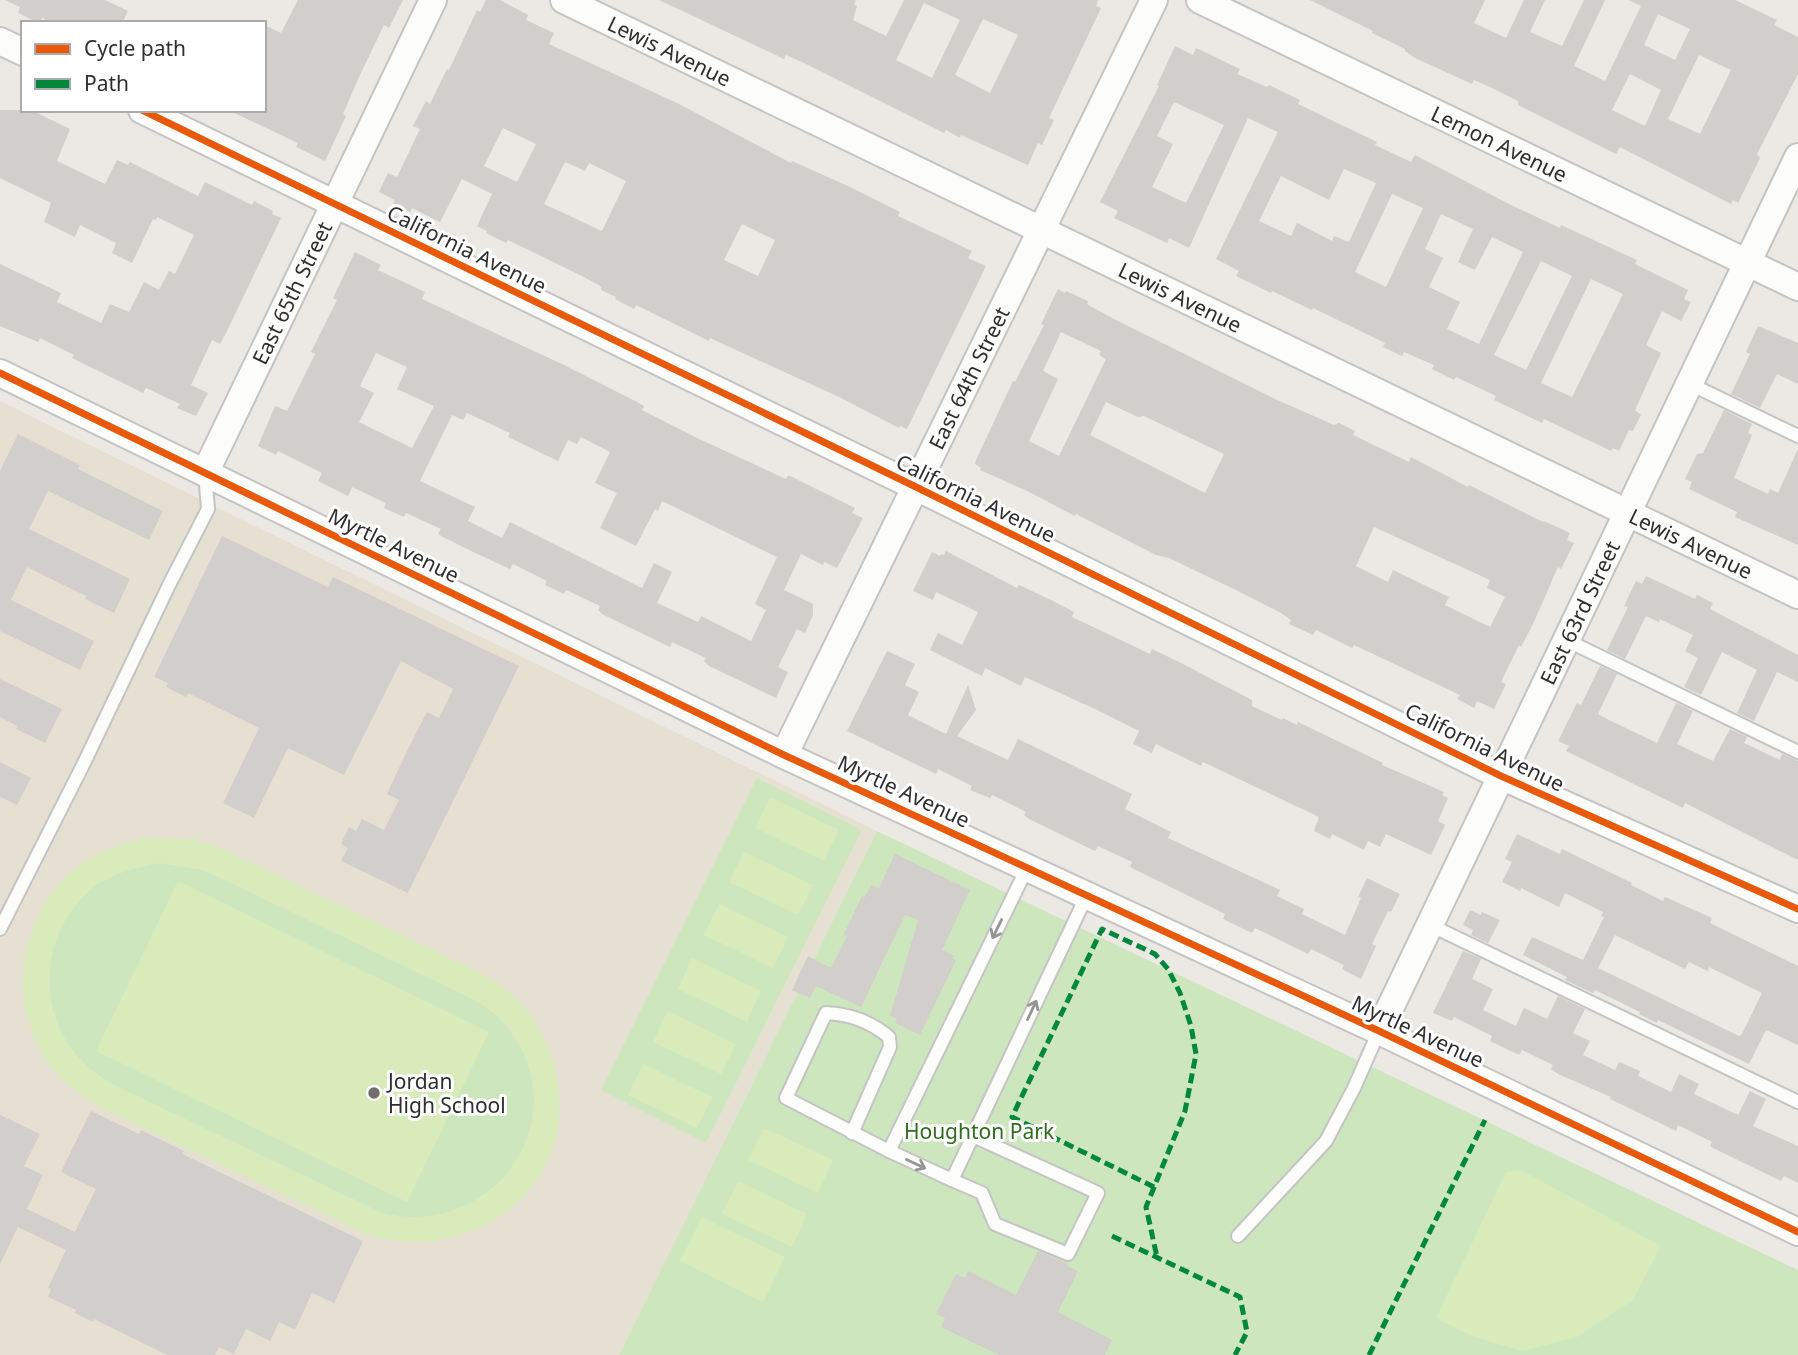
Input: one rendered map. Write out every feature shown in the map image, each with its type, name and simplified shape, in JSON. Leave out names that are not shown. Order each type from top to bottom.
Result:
[{"type":"street","name":"East 65th Street","points":[[205,472],[433,0]]},
{"type":"street","name":"Lewis Avenue","points":[[564,0],[1798,595]]},
{"type":"street","name":"East 64th Street","points":[[784,755],[1154,0]]},
{"type":"street","name":"Lemon Avenue","points":[[1200,0],[1798,288]]},
{"type":"street","points":[[0,41],[21,51]]},
{"type":"street","name":"California Avenue","points":[[146,112],[1501,776],[1798,909]]},
{"type":"street","name":"East 63rd Street","points":[[1379,1031],[1798,158]]},
{"type":"street","name":"Myrtle Avenue","points":[[0,373],[784,755],[1379,1031],[1798,1233]]},
{"type":"lane","points":[[1690,383],[1798,436]]},
{"type":"lane","points":[[0,929],[208,509],[205,472]]},
{"type":"lane","points":[[1566,640],[1798,752]]},
{"type":"lane","points":[[889,1152],[1027,868]]},
{"type":"lane","points":[[952,1180],[1087,895]]},
{"type":"lane","points":[[1430,925],[1798,1102]]},
{"type":"lane","points":[[852,1133],[890,1046],[889,1037],[863,1020],[845,1014],[826,1013],[786,1098],[852,1133],[889,1152],[982,1193],[995,1224],[1068,1254],[1098,1193],[973,1136]]},
{"type":"lane","points":[[1238,1236],[1325,1141],[1354,1088],[1379,1031]]},
{"type":"shaded area","name":"Jordan High School","points":[[0,401],[877,831],[619,1355],[0,1355]]},
{"type":"green space","points":[[757,778],[862,830],[706,1143],[601,1090]]},
{"type":"green space","points":[[770,797],[839,830],[824,861],[755,828]]},
{"type":"green space","name":"Houghton Park","points":[[877,831],[1798,1270],[1798,1355],[619,1355]]},
{"type":"green space","points":[[145,838],[190,839],[220,848],[483,974],[517,999],[534,1020],[547,1045],[560,1101],[555,1141],[540,1175],[516,1204],[485,1225],[449,1238],[408,1241],[366,1234],[100,1107],[64,1081],[38,1046],[28,1020],[23,993],[24,965],[30,938],[41,912],[56,888],[76,868],[100,853]],"holes":[[[160,863],[204,870],[473,999],[506,1025],[527,1060],[534,1097],[529,1132],[514,1164],[490,1190],[459,1208],[423,1217],[382,1213],[112,1084],[79,1058],[63,1035],[54,1014],[50,993],[54,949],[61,928],[72,909],[95,886],[130,870]]]},
{"type":"green space","points":[[744,852],[813,885],[798,915],[729,882]]},
{"type":"green space","points":[[160,863],[204,870],[473,999],[491,1011],[506,1026],[527,1061],[534,1097],[529,1132],[514,1164],[490,1190],[459,1208],[423,1217],[382,1213],[111,1084],[97,1074],[75,1053],[54,1014],[50,971],[54,949],[61,928],[72,909],[95,886],[121,873]]},
{"type":"green space","points":[[178,881],[489,1032],[407,1202],[96,1051]]},
{"type":"green space","points":[[719,904],[788,937],[773,968],[704,935]]},
{"type":"green space","points":[[692,958],[761,991],[747,1022],[678,989]]},
{"type":"green space","points":[[667,1011],[736,1044],[721,1074],[653,1042]]},
{"type":"green space","points":[[643,1064],[712,1097],[697,1128],[628,1095]]},
{"type":"green space","points":[[764,1128],[833,1160],[818,1193],[748,1160]]},
{"type":"green space","points":[[1521,1170],[1661,1246],[1633,1300],[1577,1337],[1522,1351],[1472,1336],[1436,1318],[1506,1172]]},
{"type":"green space","points":[[738,1181],[807,1214],[792,1247],[722,1214]]},
{"type":"green space","points":[[702,1217],[785,1257],[763,1302],[680,1261]]},
{"type":"building","points":[[5,0],[105,0],[128,11],[123,21],[48,21],[42,18],[35,21],[18,13],[20,7]]},
{"type":"building","points":[[298,0],[403,0],[389,28],[384,25],[359,77],[343,114],[346,116],[325,161],[296,147],[298,143],[232,112],[266,112],[266,26],[281,33]]},
{"type":"building","points":[[486,0],[500,0],[528,15],[526,20],[554,33],[549,44],[677,103],[791,163],[792,161],[850,187],[900,212],[898,216],[972,251],[968,258],[986,266],[907,429],[900,426],[899,428],[839,397],[710,338],[709,341],[636,305],[634,309],[582,276],[508,240],[506,243],[486,233],[487,231],[477,226],[492,194],[462,179],[440,222],[412,208],[410,212],[379,192],[388,173],[397,177],[420,129],[413,126],[426,101],[430,104],[447,69],[449,70],[477,10],[480,12]],"holes":[[[503,128],[536,144],[517,182],[484,166]],[[565,162],[585,171],[589,163],[626,181],[602,231],[544,204]],[[742,224],[775,240],[758,276],[724,260]]]},
{"type":"building","points":[[659,0],[856,0],[853,20],[886,36],[904,0],[1098,0],[1096,6],[1101,8],[1049,118],[1054,120],[1042,145],[1038,143],[1028,165],[961,135],[960,138],[946,130],[944,133],[786,55],[784,59]],"holes":[[[924,3],[960,20],[932,78],[896,60]],[[983,19],[1018,35],[990,93],[955,75]]]},
{"type":"building","points":[[1310,0],[1485,0],[1474,23],[1506,38],[1524,0],[1545,0],[1530,32],[1562,46],[1584,0],[1605,0],[1574,66],[1605,81],[1641,6],[1628,0],[1735,0],[1777,20],[1774,25],[1798,37],[1798,74],[1757,154],[1760,158],[1738,203],[1733,200],[1731,204],[1620,147],[1616,154],[1518,105],[1518,101],[1490,87],[1474,80],[1472,84],[1415,58],[1405,49],[1372,33],[1373,31]],"holes":[[[1658,14],[1690,29],[1675,60],[1644,45]],[[1699,55],[1731,70],[1700,134],[1668,119]],[[1630,74],[1661,90],[1645,126],[1612,110]]]},
{"type":"building","points":[[1175,46],[1193,55],[1196,48],[1240,69],[1237,74],[1300,100],[1298,104],[1377,142],[1375,145],[1411,162],[1415,155],[1511,205],[1637,260],[1635,264],[1688,290],[1684,299],[1691,302],[1681,321],[1662,311],[1646,345],[1661,353],[1635,410],[1641,415],[1633,431],[1629,430],[1619,451],[1613,448],[1611,451],[1544,419],[1542,423],[1494,400],[1496,396],[1432,369],[1434,365],[1404,352],[1402,356],[1383,347],[1385,343],[1313,308],[1312,310],[1272,291],[1271,293],[1236,276],[1239,271],[1216,259],[1278,132],[1248,118],[1189,248],[1169,238],[1167,243],[1114,218],[1118,211],[1100,202],[1159,86],[1157,85]],"holes":[[[1174,102],[1224,125],[1186,203],[1152,187],[1173,144],[1157,136]],[[1344,169],[1376,183],[1349,242],[1334,236],[1332,241],[1297,223],[1291,236],[1259,221],[1281,176],[1329,200]],[[1392,194],[1423,208],[1386,287],[1355,272]],[[1441,214],[1473,229],[1458,262],[1475,270],[1492,237],[1523,252],[1479,344],[1447,329],[1460,302],[1429,287],[1443,258],[1425,249]],[[1541,261],[1572,276],[1526,370],[1494,355]],[[1591,279],[1623,294],[1572,397],[1541,383]]]},
{"type":"building","points":[[0,110],[35,112],[70,129],[57,161],[105,184],[117,160],[128,165],[130,162],[198,196],[205,182],[252,205],[254,201],[281,218],[220,344],[212,340],[191,385],[208,393],[196,416],[177,408],[180,404],[146,388],[143,393],[72,358],[74,355],[40,338],[38,342],[0,326],[0,264],[61,293],[57,302],[101,323],[110,304],[129,312],[144,282],[159,290],[169,271],[175,274],[194,235],[157,217],[156,220],[153,219],[132,263],[112,253],[116,243],[80,225],[75,237],[44,222],[51,203],[0,178]]},
{"type":"building","points":[[355,252],[381,265],[378,270],[425,292],[422,299],[564,365],[637,402],[644,406],[642,410],[697,438],[786,479],[788,475],[855,508],[852,513],[863,518],[837,568],[824,562],[823,565],[801,554],[784,590],[813,604],[813,615],[805,633],[797,629],[778,667],[788,672],[776,698],[709,666],[704,661],[706,658],[672,642],[670,647],[602,614],[598,610],[600,606],[566,590],[564,594],[545,585],[547,581],[513,564],[510,569],[469,550],[438,534],[441,529],[406,513],[404,517],[384,508],[386,503],[352,487],[348,496],[318,481],[322,473],[278,451],[276,455],[258,446],[275,406],[287,411],[315,354],[311,352],[337,300],[333,298]],"holes":[[[376,353],[407,367],[397,389],[434,406],[412,448],[359,422],[374,393],[360,386]],[[467,413],[510,433],[508,437],[558,461],[568,440],[577,444],[581,437],[610,452],[595,483],[617,493],[600,528],[636,546],[662,501],[777,557],[755,604],[766,610],[751,641],[701,616],[698,622],[657,603],[672,572],[654,563],[642,588],[510,522],[502,538],[468,521],[475,507],[420,481],[452,415],[463,420]]]},
{"type":"building","points":[[1058,289],[1065,293],[1066,291],[1088,301],[1087,304],[1112,318],[1275,399],[1334,425],[1339,423],[1355,431],[1353,435],[1409,462],[1411,457],[1468,487],[1469,485],[1570,533],[1567,540],[1574,543],[1561,569],[1558,567],[1533,624],[1521,647],[1519,645],[1501,682],[1506,684],[1494,709],[1477,701],[1474,708],[1457,699],[1460,695],[1354,645],[1352,648],[1316,630],[1313,635],[1289,624],[1291,620],[1281,613],[1238,591],[1169,558],[1156,555],[1076,514],[1075,516],[980,470],[975,464],[976,460],[1013,381],[1015,382],[1044,325],[1041,324]],"holes":[[[1061,332],[1101,351],[1099,355],[1106,359],[1059,456],[1029,441],[1058,379],[1043,371]],[[1106,402],[1138,417],[1144,416],[1224,454],[1205,493],[1090,435]],[[1374,527],[1490,580],[1487,588],[1505,597],[1490,627],[1445,605],[1449,597],[1393,570],[1388,582],[1356,566]]]},
{"type":"building","points":[[1758,326],[1798,343],[1798,384],[1777,374],[1760,408],[1731,394],[1750,354],[1746,352]]},
{"type":"building","points":[[1724,410],[1752,424],[1748,433],[1752,435],[1734,478],[1768,494],[1770,489],[1778,493],[1798,449],[1798,545],[1735,517],[1737,512],[1689,489],[1692,482],[1685,479],[1697,454],[1703,453]]},
{"type":"building","points":[[18,434],[80,465],[78,469],[163,511],[149,540],[48,491],[29,529],[130,579],[114,613],[27,567],[11,600],[94,641],[80,670],[0,631],[0,471]]},
{"type":"building","points":[[222,536],[328,587],[333,577],[519,666],[408,893],[341,861],[348,848],[341,844],[349,827],[356,831],[362,819],[384,830],[399,800],[387,794],[407,751],[427,712],[439,718],[453,689],[401,661],[344,775],[288,748],[254,818],[223,803],[259,728],[188,693],[186,697],[166,687],[168,683],[154,677]]},
{"type":"building","points":[[946,551],[1017,588],[1019,585],[1074,612],[1072,617],[1150,654],[1152,649],[1179,662],[1252,700],[1252,706],[1282,720],[1283,718],[1297,725],[1298,722],[1383,763],[1382,765],[1444,792],[1442,795],[1448,798],[1438,821],[1445,825],[1431,855],[1386,834],[1380,847],[1368,841],[1364,850],[1332,834],[1330,839],[1314,831],[1319,817],[1203,762],[1201,766],[1156,744],[1152,753],[1133,744],[1139,731],[1097,710],[1025,677],[1021,686],[985,668],[982,676],[930,650],[938,633],[962,645],[978,612],[936,592],[933,600],[913,591],[932,552],[940,556]]},
{"type":"building","points":[[1646,576],[1695,599],[1697,595],[1713,603],[1710,609],[1798,655],[1798,682],[1777,672],[1754,721],[1737,713],[1757,670],[1722,652],[1701,695],[1684,687],[1698,658],[1685,651],[1693,635],[1660,619],[1659,622],[1646,616],[1625,659],[1607,650],[1628,607],[1624,606],[1636,581],[1642,584]]},
{"type":"building","points":[[887,651],[915,664],[905,685],[919,692],[908,715],[946,734],[968,685],[976,710],[957,736],[1008,760],[1018,739],[1132,794],[1125,809],[1171,832],[1168,838],[1280,890],[1277,896],[1304,909],[1302,914],[1345,935],[1367,878],[1400,894],[1391,912],[1388,911],[1372,944],[1376,946],[1361,979],[1342,969],[1344,965],[1311,949],[1308,954],[1255,928],[1252,933],[1223,919],[1225,914],[1130,867],[1132,862],[1098,846],[1095,851],[1029,819],[1024,815],[1026,812],[992,795],[990,798],[970,790],[972,786],[938,769],[936,774],[847,731]]},
{"type":"building","points":[[1600,666],[1617,674],[1598,714],[1609,720],[1657,743],[1676,703],[1693,711],[1677,744],[1713,761],[1730,729],[1747,737],[1744,743],[1780,760],[1782,754],[1798,761],[1798,860],[1685,803],[1683,808],[1566,751],[1569,746],[1558,741],[1577,703],[1581,705]]},
{"type":"building","points":[[0,679],[62,709],[45,743],[16,729],[17,726],[0,717]]},
{"type":"building","points":[[0,762],[31,778],[17,805],[0,797]]},
{"type":"building","points":[[1517,834],[1560,854],[1562,849],[1663,901],[1665,897],[1712,918],[1710,923],[1798,966],[1798,1045],[1766,1030],[1749,1064],[1658,1020],[1657,1023],[1595,990],[1593,993],[1565,980],[1567,977],[1523,955],[1532,937],[1583,960],[1604,917],[1601,916],[1603,912],[1565,893],[1559,907],[1521,888],[1520,891],[1502,882],[1512,862],[1505,859]],"holes":[[[1615,935],[1685,969],[1689,962],[1708,971],[1709,967],[1762,993],[1742,1034],[1739,1036],[1598,968]]]},
{"type":"building","points":[[895,854],[970,890],[942,950],[956,960],[920,1035],[895,1023],[897,1019],[890,1016],[918,920],[905,915],[861,1007],[816,986],[810,998],[792,990],[808,956],[831,968],[862,896],[865,897],[871,885],[879,888]]},
{"type":"building","points":[[1470,910],[1500,920],[1488,943],[1471,935],[1473,930],[1463,925]]},
{"type":"building","points":[[1463,951],[1481,959],[1472,979],[1493,989],[1483,1010],[1516,1026],[1524,1008],[1547,1019],[1558,996],[1585,1009],[1573,1033],[1590,1041],[1583,1055],[1615,1070],[1619,1062],[1640,1071],[1638,1076],[1671,1092],[1679,1074],[1699,1084],[1694,1094],[1738,1115],[1750,1091],[1766,1099],[1753,1126],[1798,1146],[1798,1183],[1784,1176],[1781,1181],[1715,1149],[1710,1146],[1712,1142],[1678,1125],[1676,1131],[1610,1099],[1611,1097],[1558,1074],[1551,1069],[1553,1065],[1522,1050],[1519,1055],[1490,1041],[1492,1036],[1454,1017],[1452,1021],[1433,1013]]},
{"type":"building","points":[[91,1111],[139,1134],[141,1130],[184,1151],[182,1154],[363,1241],[334,1303],[312,1293],[295,1330],[279,1322],[270,1341],[246,1329],[234,1354],[219,1347],[215,1355],[167,1355],[94,1319],[93,1322],[75,1313],[76,1310],[48,1297],[51,1289],[48,1288],[66,1250],[18,1227],[0,1264],[0,1115],[40,1134],[24,1166],[43,1175],[27,1209],[75,1232],[96,1189],[61,1172]]},
{"type":"building","points":[[1038,1251],[1078,1271],[1058,1312],[1112,1340],[1105,1355],[999,1355],[941,1327],[945,1318],[936,1314],[956,1274],[965,1278],[968,1271],[1016,1295]]},
{"type":"marked path","points":[[1154,1187],[1012,1117],[1102,929],[1155,954],[1168,969],[1180,993],[1191,1026],[1196,1054],[1185,1111],[1146,1207],[1157,1257]]},
{"type":"marked path","points":[[1369,1355],[1485,1120]]},
{"type":"marked path","points":[[1112,1236],[1240,1297],[1247,1332],[1235,1355]]},
{"type":"cycle path","points":[[146,112],[1501,776],[1798,909]]},
{"type":"cycle path","points":[[0,373],[784,755],[1379,1031],[1798,1232]]},
{"type":"place","name":"Jordan High School","points":[[374,1093]]}]
